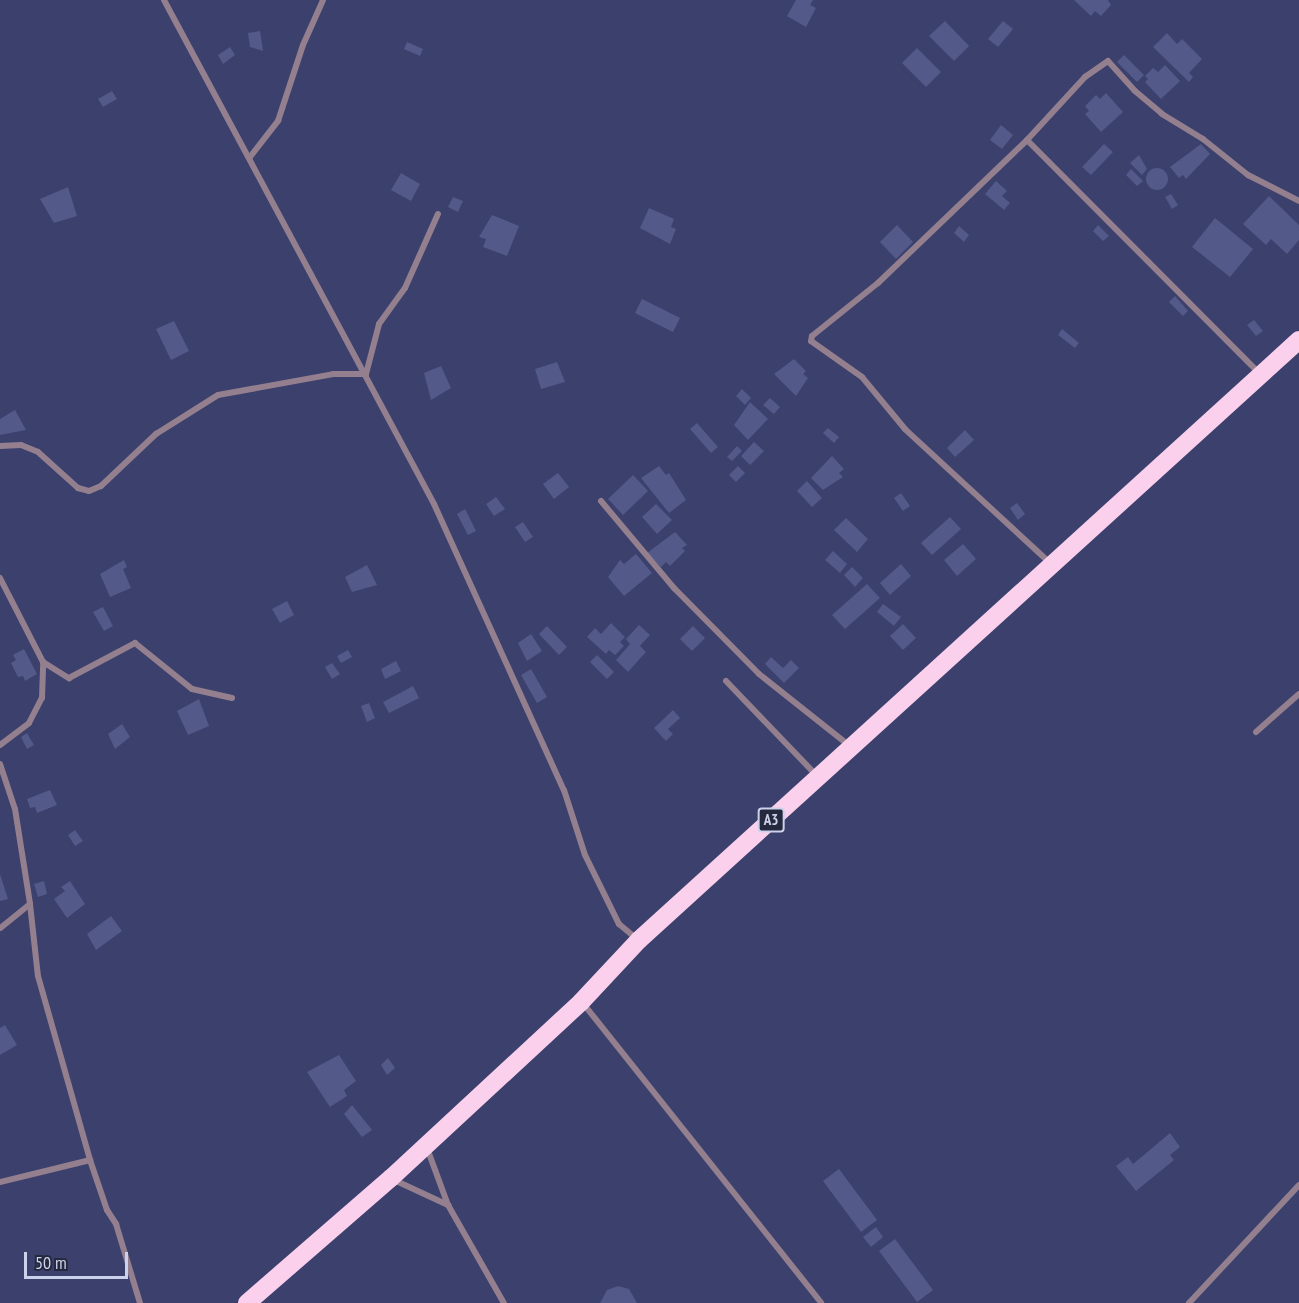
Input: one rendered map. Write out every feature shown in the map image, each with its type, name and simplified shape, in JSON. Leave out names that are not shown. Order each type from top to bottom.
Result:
[{"type":"highway","name":"A3","points":[[247,1303],[427,1146],[581,1002],[639,940],[1054,567],[1299,340]]},
{"type":"street","points":[[164,0],[434,504],[564,790],[585,855],[619,924],[639,940]]},
{"type":"street","points":[[250,157],[278,121],[303,45],[323,0]]},
{"type":"street","points":[[1054,567],[905,429],[862,377],[811,341],[878,283],[1027,140],[1085,77],[1108,61],[1135,91],[1162,114],[1203,139],[1248,175],[1299,201]]},
{"type":"street","points":[[1027,140],[1261,375]]},
{"type":"street","points":[[366,374],[379,324],[405,288],[438,214]]},
{"type":"street","points":[[0,446],[21,445],[38,452],[78,488],[89,491],[101,486],[156,434],[218,395],[333,374],[366,374]]},
{"type":"street","points":[[601,501],[674,588],[759,674],[852,747]]},
{"type":"street","points":[[0,578],[44,662],[69,678],[135,643],[192,689],[232,698]]},
{"type":"street","points":[[0,745],[29,723],[42,698],[44,662]]},
{"type":"street","points":[[726,681],[819,777]]},
{"type":"street","points":[[1256,732],[1299,694]]},
{"type":"street","points":[[0,764],[15,809],[39,976],[90,1160],[107,1210],[116,1224],[140,1303]]},
{"type":"street","points":[[0,928],[30,904]]},
{"type":"street","points":[[581,1002],[821,1303]]},
{"type":"street","points":[[427,1146],[448,1205],[504,1303]]},
{"type":"street","points":[[0,1182],[90,1160]]},
{"type":"street","points":[[392,1178],[448,1205]]},
{"type":"street","points":[[1189,1303],[1299,1185]]},
{"type":"building","points":[[796,0],[813,0],[810,5],[816,8],[806,27],[787,16]]},
{"type":"building","points":[[1074,0],[1108,0],[1111,5],[1101,16],[1095,11],[1091,16]]},
{"type":"building","points":[[945,21],[969,46],[954,61],[929,36]]},
{"type":"building","points":[[1003,21],[1013,29],[998,47],[988,39]]},
{"type":"building","points":[[260,31],[263,51],[250,47],[248,33]]},
{"type":"building","points":[[1167,33],[1177,44],[1182,39],[1202,59],[1189,73],[1193,77],[1189,82],[1153,47]]},
{"type":"building","points":[[407,42],[423,49],[420,56],[404,49]]},
{"type":"building","points":[[230,47],[235,55],[223,64],[218,55]]},
{"type":"building","points":[[917,48],[941,72],[926,87],[902,63]]},
{"type":"building","points":[[1124,55],[1144,75],[1137,82],[1117,62]]},
{"type":"building","points":[[1165,65],[1180,81],[1161,99],[1145,82],[1148,79],[1145,76],[1153,68],[1158,72]]},
{"type":"building","points":[[112,91],[117,99],[103,107],[98,99]]},
{"type":"building","points":[[1106,93],[1123,112],[1101,132],[1085,114],[1089,111],[1085,106],[1096,95],[1100,99]]},
{"type":"building","points":[[1001,125],[1013,135],[1002,149],[990,140]]},
{"type":"building","points":[[1104,144],[1113,152],[1091,175],[1082,167]]},
{"type":"building","points":[[1201,144],[1210,154],[1186,179],[1183,175],[1179,178],[1170,167]]},
{"type":"building","points":[[1139,155],[1147,169],[1142,175],[1130,163]]},
{"type":"building","points":[[1157,168],[1165,171],[1168,179],[1165,187],[1157,190],[1149,187],[1146,179],[1149,171]]},
{"type":"building","points":[[1131,169],[1143,181],[1137,186],[1126,175]]},
{"type":"building","points":[[401,173],[420,184],[411,201],[391,190]]},
{"type":"building","points":[[996,181],[1007,191],[1002,196],[1010,203],[1004,210],[985,194]]},
{"type":"building","points":[[68,187],[77,216],[54,223],[40,199]]},
{"type":"building","points":[[1171,194],[1178,205],[1172,209],[1165,197]]},
{"type":"building","points":[[1269,196],[1299,225],[1299,240],[1287,254],[1271,239],[1266,245],[1243,224]]},
{"type":"building","points":[[453,197],[463,201],[458,212],[448,207]]},
{"type":"building","points":[[649,208],[674,219],[671,227],[676,229],[670,244],[640,228]]},
{"type":"building","points":[[492,215],[519,226],[507,256],[483,247],[486,239],[479,237]]},
{"type":"building","points":[[1215,218],[1253,249],[1230,277],[1192,247]]},
{"type":"building","points":[[897,225],[913,242],[896,259],[880,242]]},
{"type":"building","points":[[1098,225],[1109,236],[1103,241],[1093,231]]},
{"type":"building","points":[[959,226],[969,235],[964,242],[954,233]]},
{"type":"building","points":[[1175,296],[1188,311],[1183,316],[1169,302]]},
{"type":"building","points":[[642,299],[680,318],[673,332],[635,313]]},
{"type":"building","points":[[1254,320],[1263,331],[1256,336],[1247,325]]},
{"type":"building","points":[[174,321],[189,351],[171,360],[156,329]]},
{"type":"building","points":[[1062,329],[1079,343],[1075,348],[1058,335]]},
{"type":"building","points":[[794,359],[806,371],[803,374],[808,378],[796,396],[774,374]]},
{"type":"building","points":[[557,362],[565,382],[541,389],[535,369]]},
{"type":"building","points":[[441,366],[451,388],[431,400],[424,373]]},
{"type":"building","points":[[742,389],[751,398],[745,405],[736,396]]},
{"type":"building","points":[[770,398],[780,407],[774,414],[763,405]]},
{"type":"building","points":[[750,402],[768,419],[748,440],[734,425]]},
{"type":"building","points":[[15,410],[26,430],[0,435],[0,419]]},
{"type":"building","points":[[697,423],[718,447],[711,453],[690,429]]},
{"type":"building","points":[[828,428],[839,437],[834,443],[823,433]]},
{"type":"building","points":[[965,430],[974,440],[955,457],[947,448]]},
{"type":"building","points":[[754,442],[764,451],[750,465],[741,456]]},
{"type":"building","points":[[737,446],[742,451],[732,461],[727,457]]},
{"type":"building","points":[[832,456],[844,469],[839,473],[843,477],[823,490],[811,478]]},
{"type":"building","points":[[659,466],[666,475],[669,473],[686,500],[669,513],[641,478]]},
{"type":"building","points":[[738,466],[745,473],[736,482],[729,475]]},
{"type":"building","points":[[558,473],[569,487],[554,499],[543,484]]},
{"type":"building","points":[[633,475],[648,491],[623,515],[608,499]]},
{"type":"building","points":[[807,481],[822,498],[812,507],[797,491]]},
{"type":"building","points":[[901,493],[910,506],[903,511],[894,498]]},
{"type":"building","points":[[496,497],[505,509],[494,516],[486,504]]},
{"type":"building","points":[[1017,503],[1025,514],[1018,520],[1010,508]]},
{"type":"building","points":[[656,504],[672,520],[657,534],[642,517]]},
{"type":"building","points":[[465,509],[476,531],[468,535],[457,514]]},
{"type":"building","points":[[950,517],[961,529],[932,555],[921,543]]},
{"type":"building","points":[[846,518],[868,539],[857,552],[834,530]]},
{"type":"building","points":[[523,522],[533,537],[525,542],[515,527]]},
{"type":"building","points":[[675,532],[687,545],[682,548],[685,551],[670,566],[666,562],[661,567],[647,553]]},
{"type":"building","points":[[963,544],[976,559],[957,576],[944,560]]},
{"type":"building","points":[[833,551],[847,564],[840,573],[825,560]]},
{"type":"building","points":[[636,554],[652,573],[624,596],[608,577],[620,560],[624,564]]},
{"type":"building","points":[[124,560],[127,567],[123,569],[131,588],[110,597],[100,574]]},
{"type":"building","points":[[901,564],[911,576],[890,595],[880,583]]},
{"type":"building","points":[[367,565],[377,585],[352,592],[345,577]]},
{"type":"building","points":[[852,567],[863,578],[855,587],[844,575]]},
{"type":"building","points":[[867,584],[880,598],[845,629],[832,615]]},
{"type":"building","points":[[287,601],[294,615],[280,623],[272,609]]},
{"type":"building","points":[[883,604],[901,617],[894,626],[877,612]]},
{"type":"building","points":[[103,607],[113,626],[104,631],[93,612]]},
{"type":"building","points":[[611,623],[625,637],[620,642],[624,646],[615,655],[609,650],[606,654],[587,637],[595,628],[601,634]]},
{"type":"building","points":[[903,624],[916,638],[903,650],[890,636]]},
{"type":"building","points":[[639,625],[650,635],[640,646],[646,652],[628,672],[616,660],[630,644],[626,639]]},
{"type":"building","points":[[547,626],[567,647],[559,655],[539,634]]},
{"type":"building","points":[[693,626],[705,638],[692,651],[680,639]]},
{"type":"building","points":[[531,634],[542,651],[527,661],[518,643]]},
{"type":"building","points":[[24,649],[37,674],[25,681],[23,676],[18,677],[11,663],[16,660],[13,655]]},
{"type":"building","points":[[348,650],[352,657],[341,663],[337,656]]},
{"type":"building","points":[[597,655],[614,672],[607,679],[590,662]]},
{"type":"building","points":[[771,657],[783,668],[791,660],[799,668],[784,683],[765,664]]},
{"type":"building","points":[[396,661],[401,671],[385,679],[381,669]]},
{"type":"building","points":[[332,663],[340,674],[332,679],[325,667]]},
{"type":"building","points":[[531,669],[547,697],[537,703],[521,675]]},
{"type":"building","points":[[413,686],[419,698],[389,713],[383,702]]},
{"type":"building","points":[[199,699],[209,726],[188,735],[177,711]]},
{"type":"building","points":[[369,703],[375,718],[367,722],[361,706]]},
{"type":"building","points":[[673,710],[680,718],[668,729],[673,734],[666,741],[654,728]]},
{"type":"building","points":[[122,724],[130,737],[115,749],[108,734]]},
{"type":"building","points":[[27,733],[34,745],[27,749],[21,737]]},
{"type":"building","points":[[50,790],[57,805],[37,813],[35,807],[30,808],[27,799]]},
{"type":"building","points":[[75,830],[83,841],[75,846],[68,835]]},
{"type":"building","points":[[0,874],[8,899],[0,901]]},
{"type":"building","points":[[44,881],[47,894],[38,897],[34,884]]},
{"type":"building","points":[[70,881],[85,904],[67,918],[54,899],[65,891],[61,887]]},
{"type":"building","points":[[111,916],[122,931],[96,950],[87,934]]},
{"type":"building","points":[[5,1025],[17,1045],[0,1055],[0,1028]]},
{"type":"building","points":[[339,1055],[356,1081],[344,1090],[347,1096],[330,1107],[307,1072]]},
{"type":"building","points":[[388,1058],[395,1068],[387,1075],[381,1065]]},
{"type":"building","points":[[352,1105],[372,1130],[362,1137],[344,1114]]},
{"type":"building","points":[[1170,1133],[1180,1147],[1170,1155],[1174,1160],[1136,1191],[1116,1166],[1128,1157],[1133,1164]]},
{"type":"building","points":[[839,1169],[877,1220],[861,1232],[823,1181]]},
{"type":"building","points":[[876,1227],[883,1237],[871,1247],[863,1237]]},
{"type":"building","points":[[895,1239],[933,1290],[917,1302],[879,1251]]},
{"type":"building","points":[[618,1286],[629,1289],[637,1303],[600,1303],[607,1290]]}]
